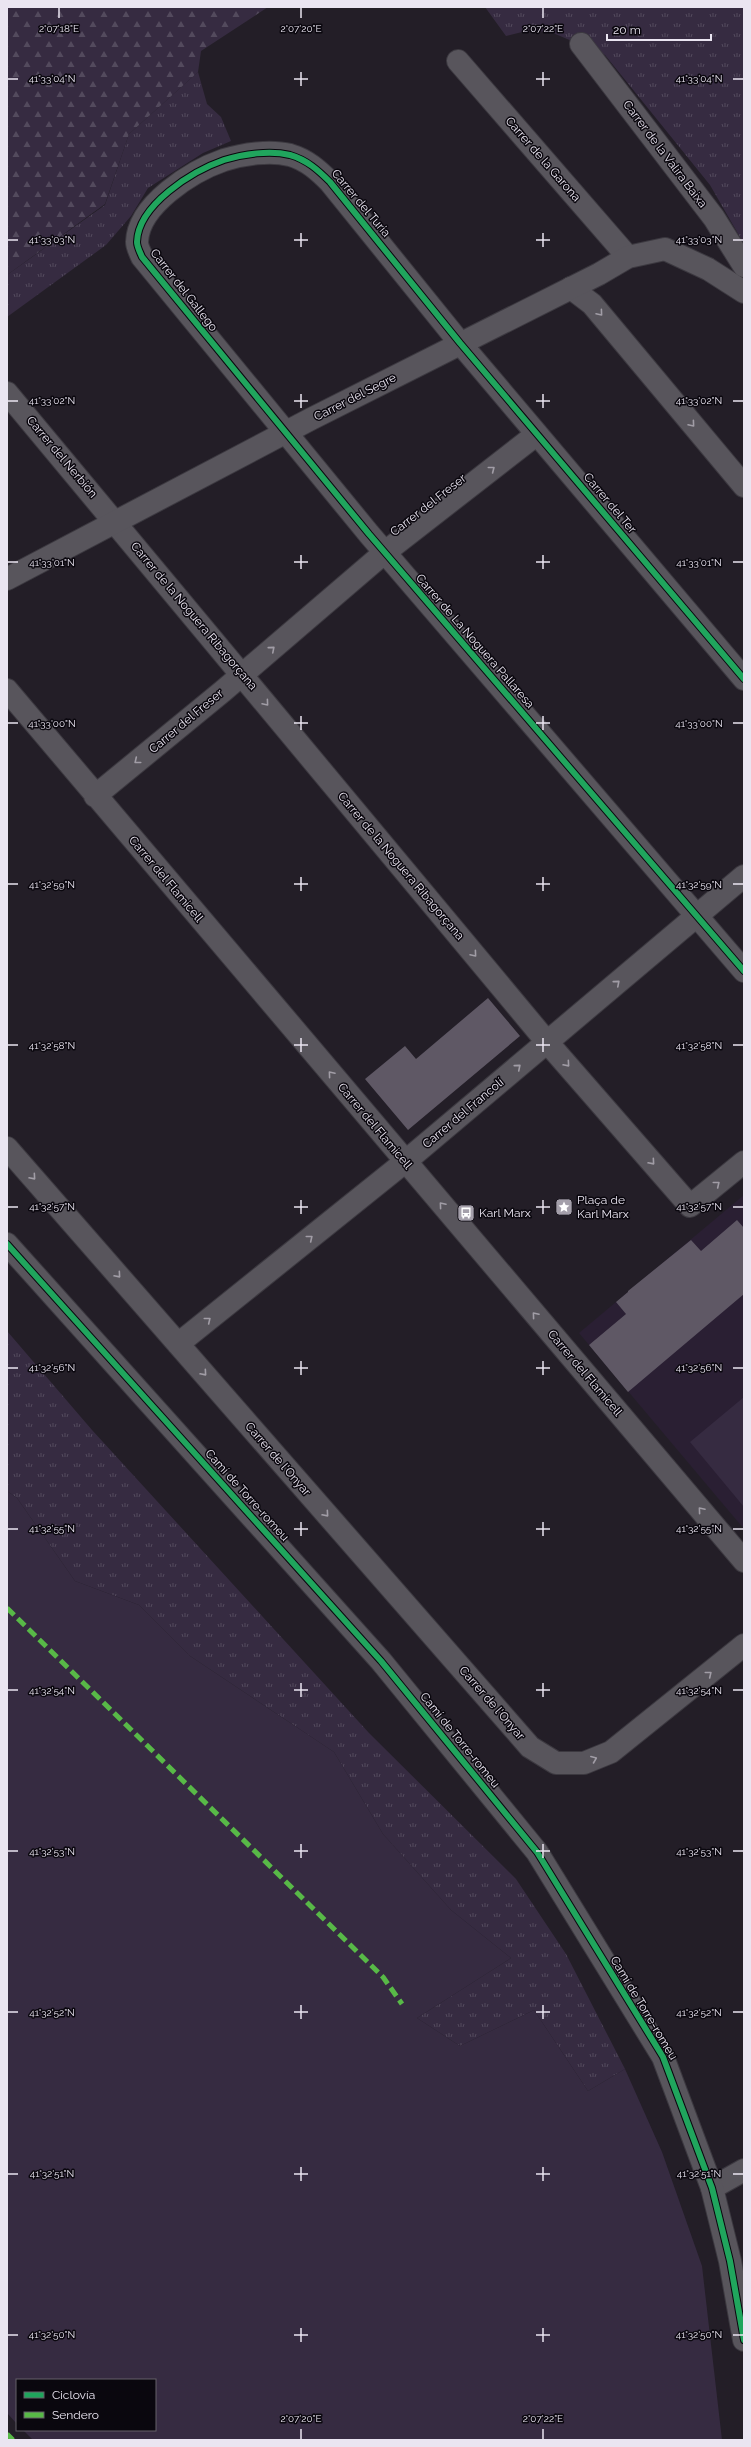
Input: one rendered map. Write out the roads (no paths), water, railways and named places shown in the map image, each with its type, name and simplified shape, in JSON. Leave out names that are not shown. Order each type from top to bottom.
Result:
[{"type":"street","name":"Carrer de la Valira Baixa","points":[[581,44],[714,218],[744,266]]},
{"type":"street","name":"Carrer de la Garona","points":[[458,61],[628,257]]},
{"type":"street","name":"Carrer del Turia","points":[[207,168],[224,160],[274,153],[305,160],[330,182],[460,343]]},
{"type":"street","name":"Carrer del Gallego","points":[[207,168],[160,199],[149,212],[140,228],[137,244],[142,257],[284,433]]},
{"type":"street","name":"Carrer del Segre","points":[[7,579],[284,433],[628,257],[665,249],[708,270],[744,292]]},
{"type":"street","points":[[570,288],[592,304],[744,486]]},
{"type":"street","name":"Carrer del Ter","points":[[460,343],[744,679]]},
{"type":"street","name":"Carrer del Nerbión","points":[[7,393],[116,522]]},
{"type":"street","name":"Carrer de La Noguera Pallaresa","points":[[284,433],[384,553],[744,970]]},
{"type":"street","name":"Carrer del Freser","points":[[95,796],[242,674],[384,553],[537,434]]},
{"type":"street","name":"Carrer de la Noguera Ribagorçana","points":[[116,522],[547,1042],[690,1206],[744,1162]]},
{"type":"street","name":"Carrer del Flamicell","points":[[7,690],[95,796],[744,1561]]},
{"type":"street","name":"Carrer del Francolí","points":[[178,1344],[406,1161],[744,876]]},
{"type":"street","name":"Carrer de l'Onyar","points":[[7,1148],[530,1747],[556,1763],[584,1763],[611,1752],[744,1645]]},
{"type":"street","name":"Camí de Torre-romeu","points":[[7,1244],[380,1661],[537,1852],[663,2057],[712,2188],[730,2261],[744,2340]]},
{"type":"street","points":[[712,2188],[744,2170]]},
{"type":"place","name":"Plaça de Karl Marx","points":[[564,1207]]},
{"type":"place","name":"Karl Marx","points":[[466,1213]]}]
